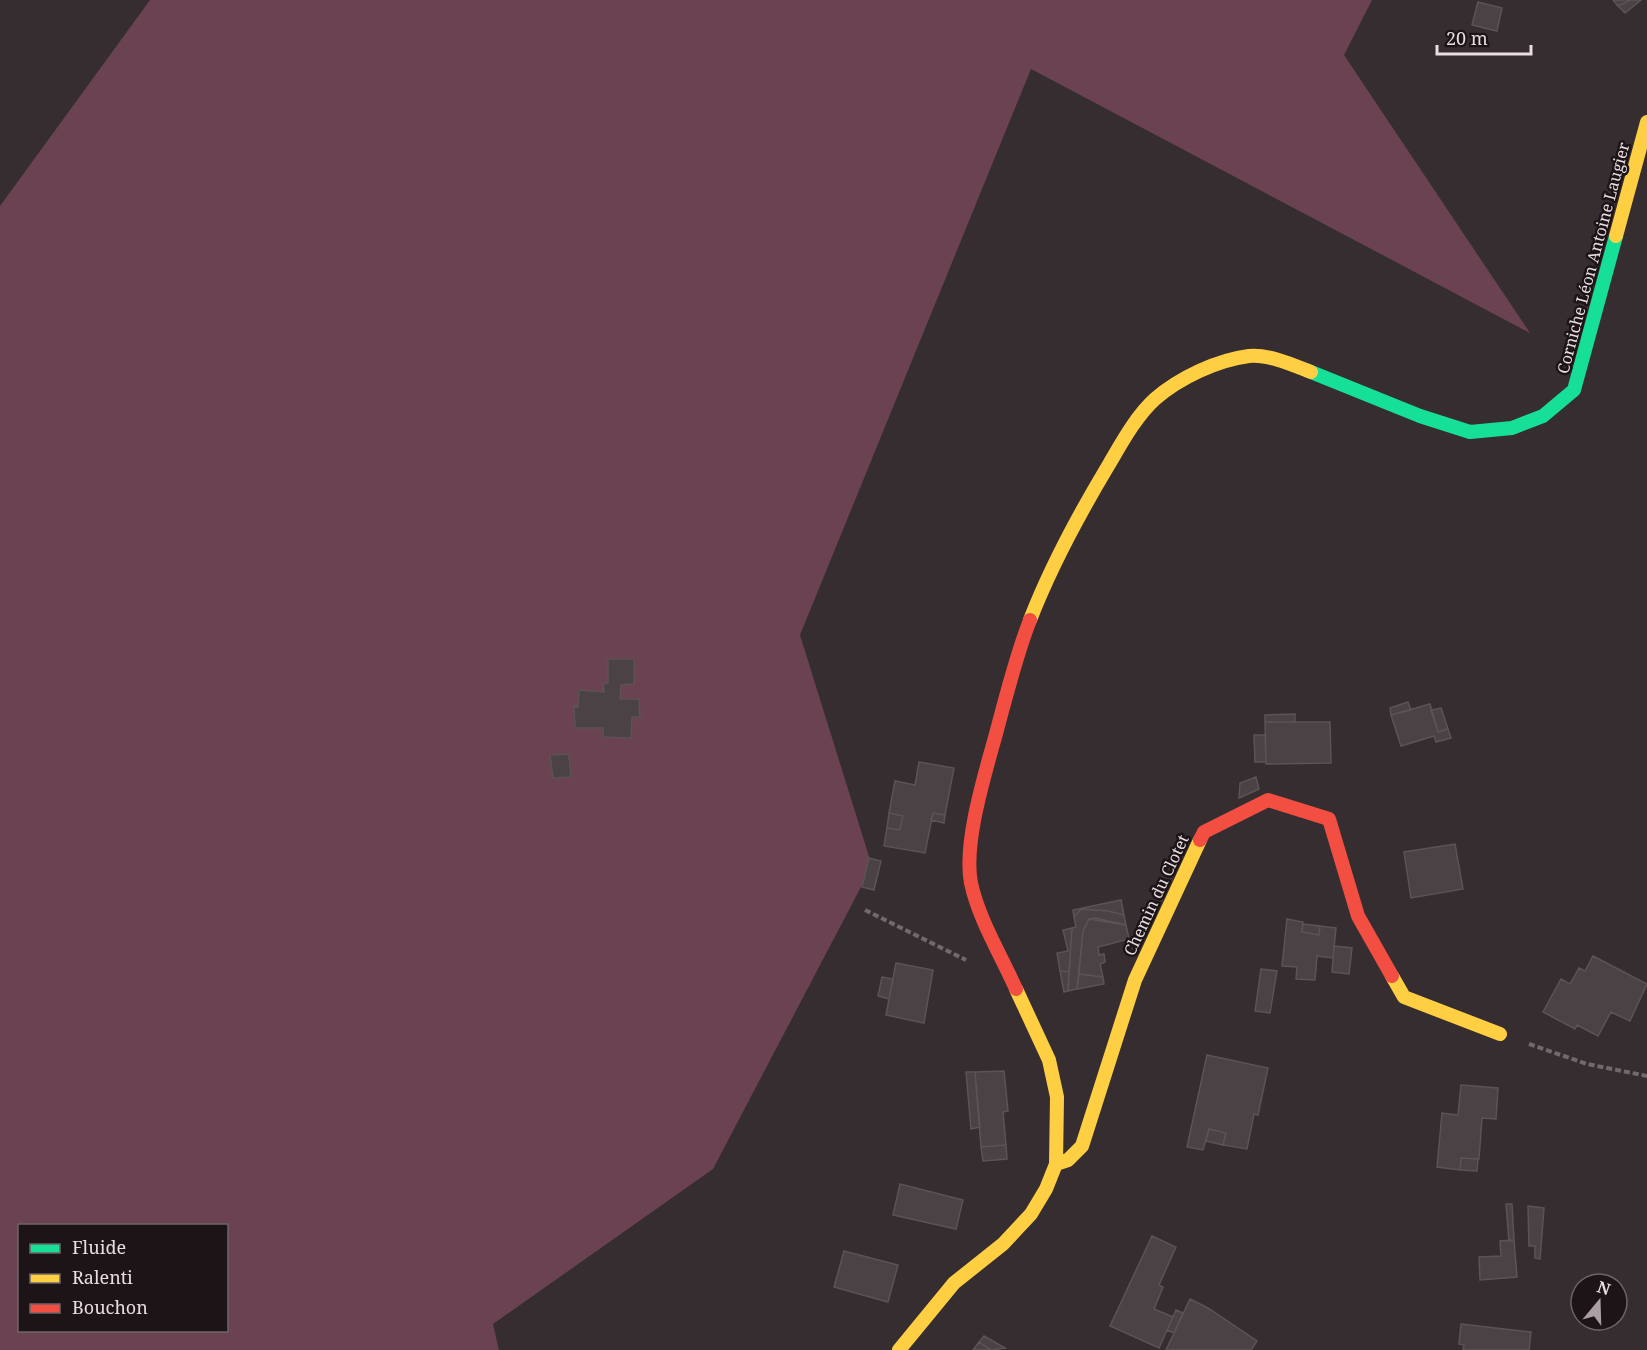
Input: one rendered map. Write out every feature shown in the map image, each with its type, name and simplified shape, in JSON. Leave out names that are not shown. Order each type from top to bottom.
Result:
[{"type":"street","name":"Corniche Léon Antoine Laugier","points":[[899,1350],[954,1284],[1004,1244],[1031,1214],[1046,1189],[1056,1164],[1057,1097],[1049,1060],[981,913],[971,882],[971,854],[979,797],[1020,645],[1046,580],[1081,511],[1130,432],[1154,400],[1181,381],[1217,364],[1251,356],[1288,363],[1420,416],[1470,432],[1512,428],[1543,416],[1574,390],[1647,122]]},
{"type":"street","name":"Chemin du Clotet","points":[[1056,1164],[1068,1160],[1082,1146],[1135,980],[1204,832],[1268,800],[1329,819],[1358,916],[1404,997],[1500,1034]]},
{"type":"path","points":[[865,910],[967,961],[1003,963]]},
{"type":"path","points":[[1500,1034],[1587,1064],[1647,1076]]},
{"type":"shaded area","points":[[150,0],[1372,0],[1344,55],[1530,333],[1031,69],[800,635],[872,866],[713,1169],[493,1324],[499,1350],[0,1350],[0,206]]},
{"type":"building","points":[[1613,0],[1631,0],[1618,6]]},
{"type":"building","points":[[1631,0],[1641,0],[1625,13],[1618,6]]},
{"type":"building","points":[[1478,2],[1502,8],[1497,31],[1472,25]]},
{"type":"building","points":[[608,659],[634,659],[634,684],[621,685],[620,699],[639,699],[640,717],[632,717],[631,738],[603,737],[603,728],[575,728],[574,706],[578,707],[579,690],[604,692],[603,684],[608,683]]},
{"type":"building","points":[[1408,702],[1411,710],[1391,715],[1390,708]]},
{"type":"building","points":[[1430,704],[1438,732],[1448,729],[1451,738],[1436,742],[1434,736],[1401,746],[1391,715]]},
{"type":"building","points":[[1441,708],[1448,729],[1438,732],[1431,710]]},
{"type":"building","points":[[1295,714],[1295,722],[1265,722],[1265,715]]},
{"type":"building","points":[[1265,722],[1330,722],[1331,763],[1266,764]]},
{"type":"building","points":[[1254,735],[1265,735],[1266,762],[1255,762]]},
{"type":"building","points":[[569,754],[571,777],[553,778],[550,755]]},
{"type":"building","points":[[919,762],[954,768],[945,815],[933,813],[925,853],[884,846],[887,828],[900,830],[903,816],[889,813],[895,781],[915,785]]},
{"type":"building","points":[[1256,777],[1259,789],[1239,798],[1240,783]]},
{"type":"building","points":[[889,813],[903,816],[900,830],[887,828]]},
{"type":"building","points":[[933,813],[945,815],[944,823],[931,820]]},
{"type":"building","points":[[1455,844],[1463,889],[1411,898],[1404,852]]},
{"type":"building","points":[[869,858],[881,861],[874,890],[862,887]]},
{"type":"building","points":[[1121,900],[1124,915],[1081,909],[1074,917],[1073,910]]},
{"type":"building","points":[[1081,909],[1124,915],[1126,925],[1089,919],[1083,931],[1077,989],[1068,991],[1072,928],[1076,927],[1074,917]]},
{"type":"building","points":[[1095,918],[1126,925],[1129,939],[1098,947],[1099,955],[1104,954],[1105,962],[1100,964],[1103,977],[1079,974],[1083,931],[1089,919]]},
{"type":"building","points":[[1287,919],[1303,922],[1302,932],[1319,935],[1320,926],[1336,928],[1333,958],[1317,956],[1315,980],[1296,979],[1297,967],[1282,966]]},
{"type":"building","points":[[1303,924],[1320,926],[1319,935],[1302,932]]},
{"type":"building","points":[[1072,928],[1069,972],[1060,971],[1057,953],[1068,951],[1063,930]]},
{"type":"building","points":[[1334,946],[1352,948],[1349,974],[1332,972]]},
{"type":"building","points":[[1593,956],[1647,984],[1630,1021],[1611,1012],[1598,1036],[1577,1025],[1575,1029],[1543,1012],[1561,979],[1570,984],[1579,968],[1585,971]]},
{"type":"building","points":[[896,963],[933,970],[924,1023],[886,1015]]},
{"type":"building","points":[[1261,969],[1277,971],[1270,1013],[1255,1011]]},
{"type":"building","points":[[1060,971],[1069,972],[1068,991],[1064,992]]},
{"type":"building","points":[[1079,974],[1103,977],[1104,984],[1077,989]]},
{"type":"building","points":[[882,977],[893,979],[889,999],[878,996]]},
{"type":"building","points":[[1207,1055],[1268,1068],[1258,1115],[1254,1114],[1247,1149],[1223,1145],[1226,1133],[1209,1129],[1203,1150],[1187,1147]]},
{"type":"building","points":[[1004,1071],[1008,1111],[1003,1112],[1006,1145],[981,1147],[975,1072]]},
{"type":"building","points":[[966,1072],[975,1072],[980,1127],[971,1129]]},
{"type":"building","points":[[1461,1085],[1498,1088],[1496,1119],[1482,1118],[1479,1159],[1461,1158],[1460,1170],[1437,1167],[1442,1113],[1458,1115]]},
{"type":"building","points":[[1209,1129],[1226,1133],[1223,1145],[1206,1141]]},
{"type":"building","points":[[1006,1145],[1007,1159],[983,1161],[981,1147]]},
{"type":"building","points":[[1461,1158],[1478,1159],[1477,1171],[1460,1170]]},
{"type":"building","points":[[900,1184],[963,1200],[956,1229],[893,1215]]},
{"type":"building","points":[[1506,1204],[1512,1204],[1514,1240],[1509,1241]]},
{"type":"building","points":[[1528,1206],[1544,1208],[1540,1259],[1535,1258],[1535,1246],[1529,1246]]},
{"type":"building","points":[[1152,1236],[1176,1247],[1159,1285],[1163,1287],[1154,1309],[1173,1317],[1159,1348],[1110,1326]]},
{"type":"building","points":[[1514,1240],[1517,1277],[1480,1280],[1479,1257],[1501,1256],[1500,1241]]},
{"type":"building","points":[[844,1251],[898,1265],[888,1302],[834,1287]]},
{"type":"building","points":[[1190,1299],[1208,1308],[1257,1341],[1251,1350],[1166,1350]]},
{"type":"building","points":[[1176,1310],[1183,1313],[1174,1333],[1167,1330]]},
{"type":"building","points":[[1461,1324],[1531,1332],[1529,1350],[1463,1350],[1464,1345],[1459,1344]]},
{"type":"building","points":[[984,1336],[1005,1348],[991,1350],[979,1342]]},
{"type":"building","points":[[979,1342],[991,1350],[973,1350]]},
{"type":"traffic: fast","points":[[1311,372],[1420,416],[1470,432],[1512,428],[1543,416],[1574,390],[1616,236]]},
{"type":"traffic: slow","points":[[1616,236],[1647,122]]},
{"type":"traffic: slow","points":[[1030,620],[1056,561],[1086,504],[1129,431],[1155,399],[1175,384],[1199,371],[1237,358],[1249,356],[1273,358],[1311,372]]},
{"type":"traffic: slow","points":[[1056,1164],[1068,1160],[1082,1146],[1135,980],[1200,840]]},
{"type":"traffic: slow","points":[[1392,976],[1404,997],[1500,1034]]},
{"type":"traffic: slow","points":[[899,1350],[954,1283],[1003,1244],[1031,1214],[1046,1189],[1056,1164],[1057,1097],[1049,1060],[1016,989]]},
{"type":"traffic: jam","points":[[1016,989],[979,910],[971,883],[969,866],[973,827],[982,786],[1020,647],[1030,620]]},
{"type":"traffic: jam","points":[[1200,840],[1204,832],[1268,800],[1329,819],[1358,916],[1392,976]]}]
